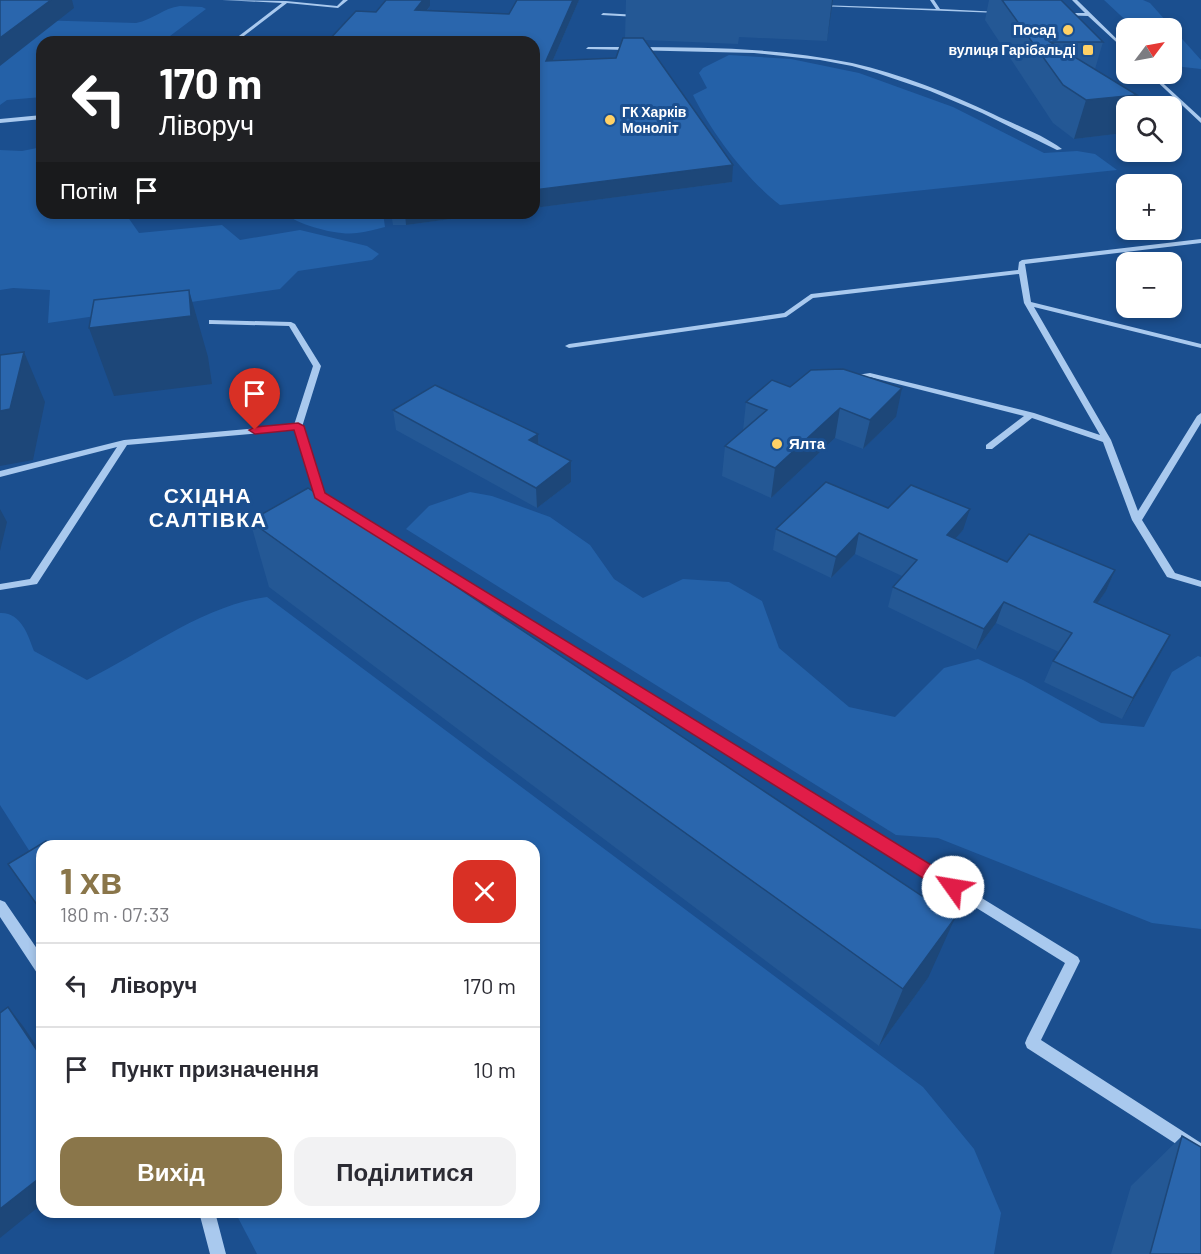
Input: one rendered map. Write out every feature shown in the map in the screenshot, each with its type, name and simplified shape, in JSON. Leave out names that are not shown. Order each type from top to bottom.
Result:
[{"type":"street","points":[[224,0],[286,2],[338,7],[346,0]]},
{"type":"street","points":[[932,0],[939,10]]},
{"type":"street","points":[[1074,0],[1116,41]]},
{"type":"street","points":[[241,36],[286,2]]},
{"type":"street","points":[[812,5],[1010,13]]},
{"type":"street","points":[[603,14],[649,16]]},
{"type":"street","points":[[1058,14],[1089,15]]},
{"type":"street","points":[[588,48],[731,51],[852,65],[923,87],[999,119],[1059,149]]},
{"type":"street","points":[[1162,84],[1201,121]]},
{"type":"street","points":[[0,121],[36,118]]},
{"type":"street","points":[[1201,242],[1023,262],[1022,272],[1028,303],[1107,440],[1137,520],[1171,575],[1201,584]]},
{"type":"street","points":[[569,346],[786,315],[811,296],[1022,272]]},
{"type":"street","points":[[1028,303],[1201,346]]},
{"type":"street","points":[[212,322],[291,324],[317,366],[298,426],[319,495],[1072,961],[1032,1043],[1201,1152]]},
{"type":"street","points":[[848,378],[870,375],[1031,415],[1107,440]]},
{"type":"street","points":[[989,447],[1031,415]]},
{"type":"street","points":[[1137,520],[1201,416]]},
{"type":"street","points":[[0,474],[124,443],[298,426]]},
{"type":"street","points":[[0,587],[33,582],[124,443]]},
{"type":"street","points":[[0,906],[36,959]]},
{"type":"street","points":[[209,1218],[218,1254]]},
{"type":"shaded area","points":[[1104,0],[1143,0],[1150,3],[1163,18],[1123,18]]},
{"type":"shaded area","points":[[180,6],[206,9],[170,36],[36,36],[36,98],[7,100],[0,105],[0,19],[136,23]]},
{"type":"shaded area","points":[[1182,39],[1201,60],[1201,69],[1183,67]]},
{"type":"shaded area","points":[[729,55],[791,59],[859,73],[953,107],[1044,153],[1077,151],[1095,154],[1117,170],[780,205],[755,182],[731,154],[693,95],[707,88],[699,73],[703,68]]},
{"type":"shaded area","points":[[36,148],[36,219],[129,219],[139,233],[222,225],[240,240],[300,230],[367,246],[379,254],[372,260],[298,271],[280,289],[48,323],[50,290],[13,288],[0,290],[0,150],[22,151]]},
{"type":"shaded area","points":[[294,219],[384,219],[385,227],[357,233],[340,233]]},
{"type":"shaded area","points":[[470,492],[492,496],[550,517],[590,545],[614,579],[643,598],[683,579],[729,582],[762,601],[779,648],[849,707],[895,717],[944,668],[978,659],[1023,680],[1101,723],[1144,727],[1172,672],[1198,656],[1201,657],[1201,929],[1152,923],[938,838],[896,835],[406,529],[429,506]]},
{"type":"shaded area","points":[[267,597],[923,1087],[974,1149],[1001,1213],[994,1254],[257,1254],[238,1218],[540,1218],[540,840],[36,840],[36,851],[32,855],[0,805],[0,613],[13,616],[18,620],[34,651],[87,680],[174,631],[243,602]]},
{"type":"building","points":[[0,0],[51,0],[0,38]]},
{"type":"building","points":[[386,0],[423,0],[415,10],[509,14],[517,0],[573,0],[546,61],[616,58],[623,38],[643,38],[733,165],[540,189],[540,36],[333,36],[356,11],[376,12]]},
{"type":"building","points":[[1002,0],[1061,0],[1103,42],[1050,42],[1137,95],[1086,100],[1063,85]]},
{"type":"building","points":[[189,290],[191,316],[89,328],[94,300]]},
{"type":"building","points":[[24,352],[10,409],[0,411],[0,355]]},
{"type":"building","points":[[843,369],[902,388],[870,420],[840,408],[775,468],[725,446],[767,410],[746,402],[772,380],[790,387],[811,370]]},
{"type":"building","points":[[435,385],[538,434],[529,440],[571,461],[536,488],[393,410]]},
{"type":"building","points":[[826,482],[888,508],[911,485],[970,509],[947,535],[1007,562],[1029,534],[1115,570],[1094,602],[1170,635],[1133,698],[1053,661],[1072,633],[1004,602],[984,629],[893,587],[917,560],[859,533],[836,557],[776,529]]},
{"type":"building","points":[[308,488],[955,918],[903,989],[250,521]]},
{"type":"building","points":[[36,847],[36,903],[8,864]]},
{"type":"building","points":[[8,1007],[36,1049],[36,1181],[0,1209],[0,1013]]},
{"type":"building","points":[[1182,1136],[1201,1147],[1201,1254],[1150,1254]]},
{"type":"place","name":"Посад","points":[[1068,30]]},
{"type":"place","name":"вулиця Гарібальді","points":[[1088,50]]},
{"type":"place","name":"ГК Харків Моноліт","points":[[610,120]]},
{"type":"place","name":"Ялта","points":[[777,444]]},
{"type":"district","name":"СХІДНА САЛТІВКА","points":[[208,508]]},
{"type":"route","points":[[255,430],[298,426],[319,495],[953,887]]}]
